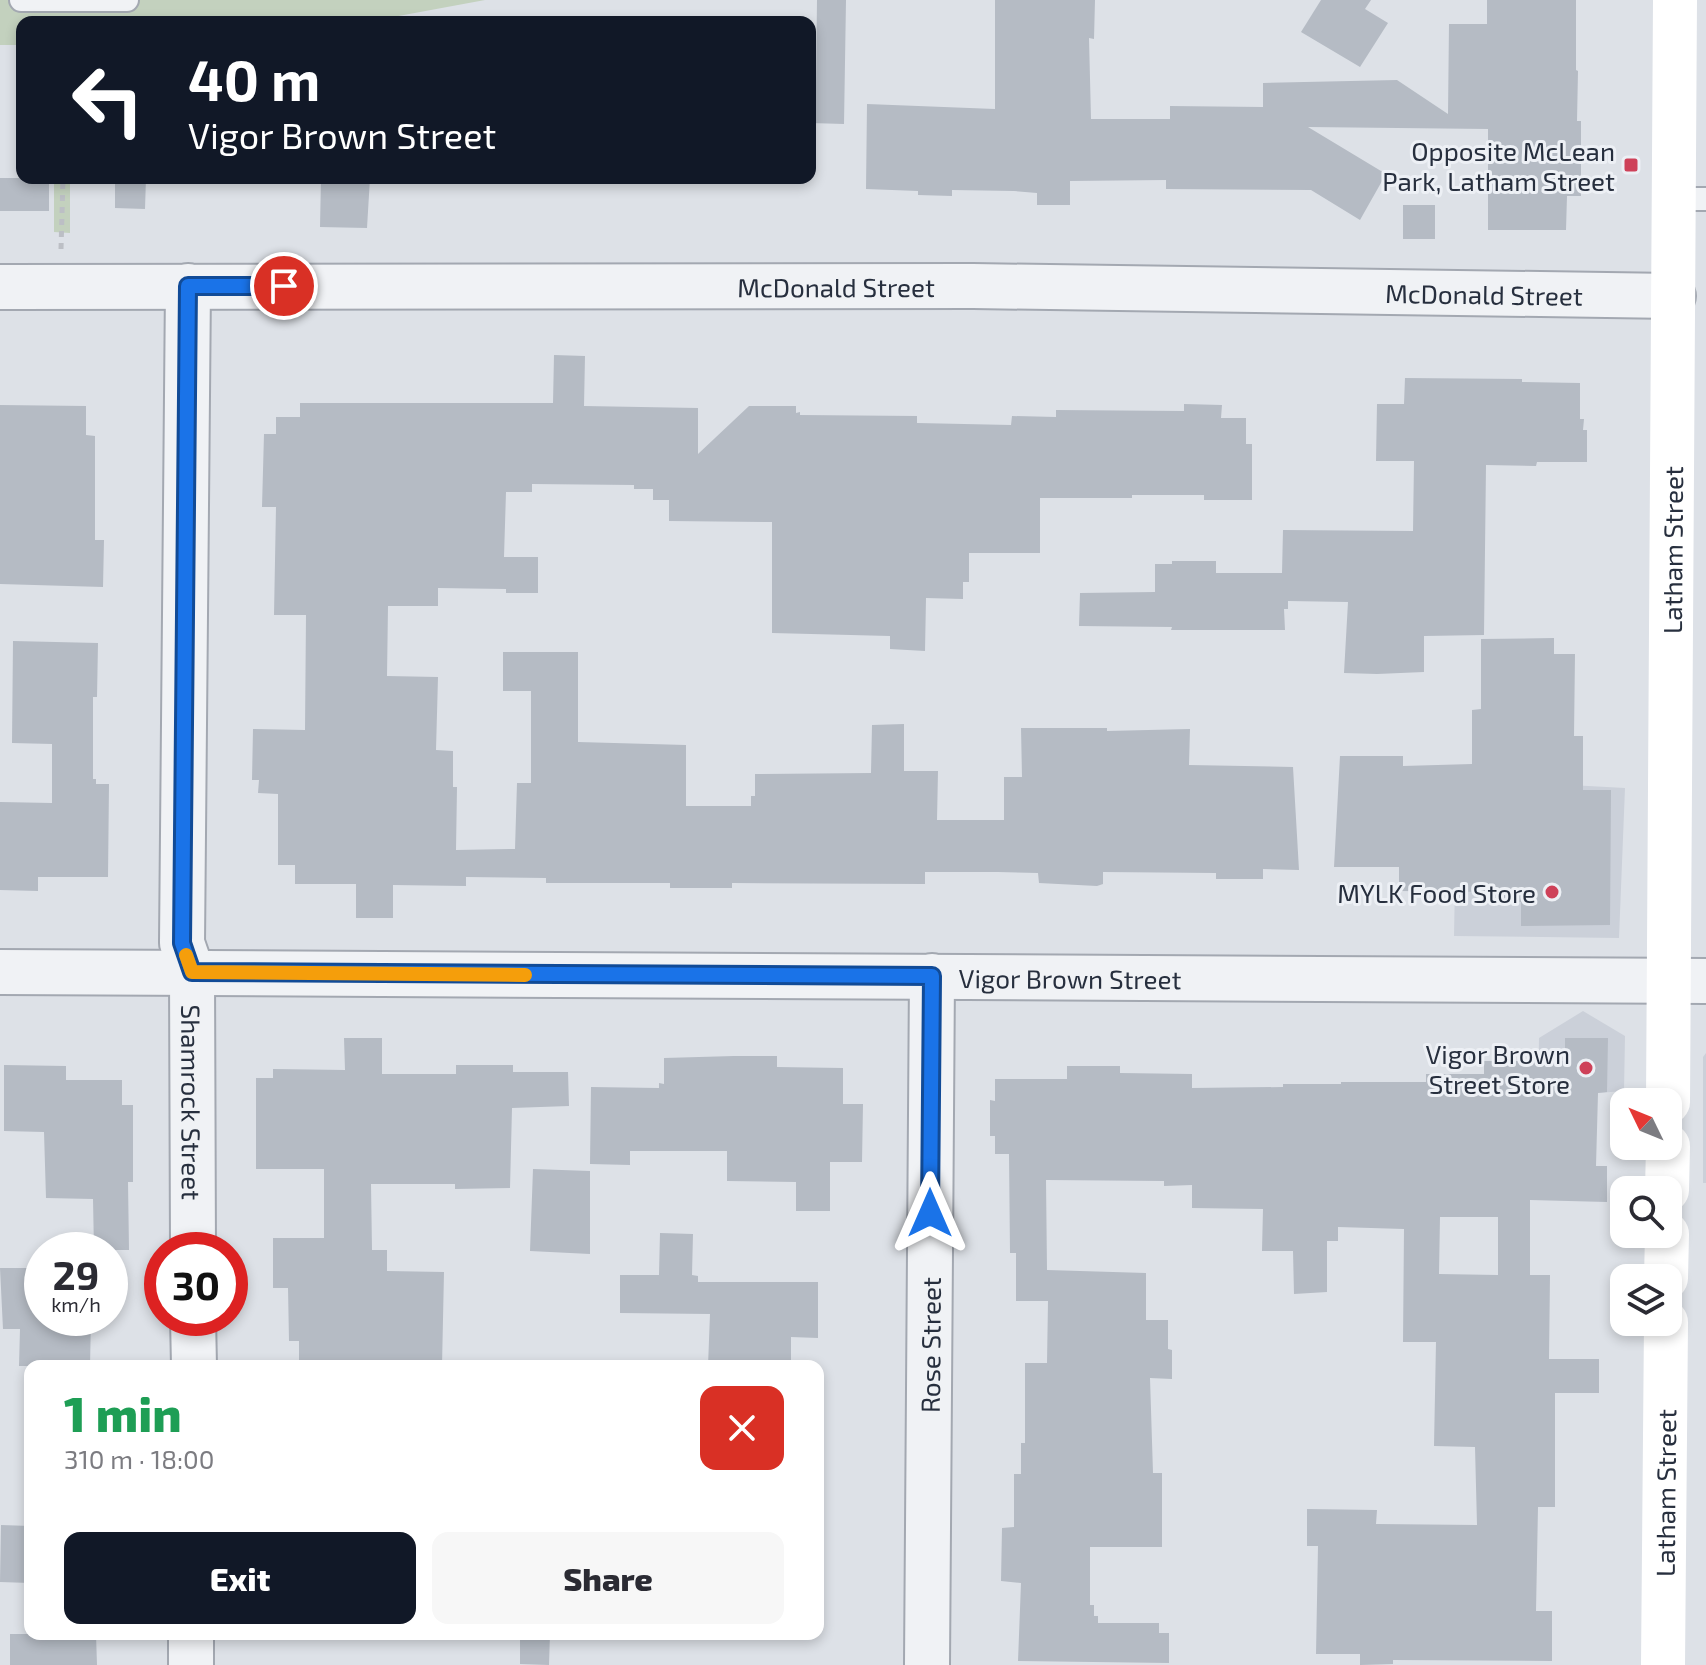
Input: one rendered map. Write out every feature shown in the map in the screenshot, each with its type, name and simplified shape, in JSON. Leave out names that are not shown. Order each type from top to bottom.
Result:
[{"type":"main road","name":"Latham Street","points":[[1670,1088],[1688,980],[1673,296],[1689,199],[1675,0]]},
{"type":"main road","name":"Latham Street","points":[[1663,1665],[1666,1336]]},
{"type":"street","name":"Shamrock Street","points":[[188,286],[182,943],[192,972],[193,1232]]},
{"type":"street","name":"McDonald Street","points":[[0,287],[973,286],[1673,296]]},
{"type":"street","name":"Vigor Brown Street","points":[[0,972],[1688,980]]},
{"type":"street","name":"Rose Street","points":[[927,1665],[932,976]]},
{"type":"street","points":[[193,1336],[194,1360]]},
{"type":"street","points":[[191,1640],[191,1665]]},
{"type":"lane","points":[[21,0],[127,0]]},
{"type":"path","points":[[61,287],[63,184]]},
{"type":"shaded area","points":[[1457,779],[1625,788],[1619,938],[1454,936]]},
{"type":"shaded area","points":[[1583,1011],[1625,1036],[1624,1088],[1610,1088],[1610,1092],[1598,1093],[1538,1090],[1539,1038]]},
{"type":"shaded area","points":[[1706,1053],[1706,1183],[1703,1183],[1703,1057]]},
{"type":"green space","points":[[0,0],[485,0],[398,16],[16,16],[16,45],[0,45]]},
{"type":"green space","points":[[54,184],[70,184],[70,233],[54,232]]},
{"type":"building","points":[[817,0],[846,0],[844,124],[816,123]]},
{"type":"building","points":[[995,0],[1095,0],[1094,39],[1089,38],[1091,119],[1170,119],[1170,106],[1263,107],[1263,83],[1397,80],[1448,114],[1449,24],[1487,24],[1487,0],[1576,0],[1581,196],[1567,196],[1566,230],[1488,230],[1488,129],[1308,127],[1386,174],[1360,220],[1311,190],[1166,189],[1166,180],[1070,181],[1070,205],[1037,205],[1037,193],[1014,191],[952,190],[952,196],[866,189],[867,104],[995,109]]},
{"type":"building","points":[[1321,0],[1371,0],[1365,9],[1388,23],[1360,67],[1301,32]]},
{"type":"building","points":[[0,178],[16,178],[16,184],[49,184],[49,211],[0,211]]},
{"type":"building","points":[[115,184],[146,184],[145,209],[115,208]]},
{"type":"building","points":[[321,184],[370,184],[367,228],[320,227]]},
{"type":"building","points":[[1403,205],[1435,205],[1435,239],[1403,239]]},
{"type":"building","points":[[554,355],[585,356],[584,406],[698,408],[698,454],[749,406],[796,406],[796,413],[800,412],[800,415],[917,416],[917,423],[1011,425],[1012,416],[1056,417],[1056,410],[1184,411],[1184,404],[1222,405],[1221,418],[1246,418],[1246,444],[1252,444],[1252,500],[1204,500],[1204,495],[1040,498],[1040,553],[969,553],[969,582],[963,582],[963,599],[926,598],[925,651],[890,649],[890,636],[772,633],[772,522],[669,521],[669,500],[653,500],[653,489],[634,489],[634,485],[532,484],[532,492],[506,492],[504,557],[538,557],[538,593],[438,588],[438,606],[388,606],[387,676],[438,677],[436,750],[453,751],[453,787],[457,787],[456,850],[515,849],[517,783],[531,783],[531,691],[503,691],[503,652],[578,652],[578,742],[686,745],[686,806],[751,806],[751,796],[755,796],[755,774],[871,773],[872,725],[904,724],[904,771],[938,771],[937,820],[1004,820],[1004,777],[1022,777],[1021,728],[1107,728],[1107,731],[1190,729],[1189,765],[1293,767],[1299,870],[1263,869],[1263,879],[1216,879],[1216,873],[1103,872],[1103,884],[1097,886],[1039,883],[1038,873],[998,872],[925,872],[925,884],[732,883],[732,888],[670,888],[670,883],[546,883],[546,878],[466,877],[466,886],[393,885],[393,918],[356,918],[356,884],[295,884],[295,865],[278,865],[278,794],[258,793],[259,780],[252,780],[253,729],[305,730],[306,615],[274,615],[276,507],[262,507],[264,434],[276,434],[276,417],[300,417],[300,403],[553,403]]},
{"type":"building","points":[[1405,378],[1580,383],[1580,419],[1584,419],[1583,430],[1587,430],[1587,462],[1537,462],[1536,466],[1486,465],[1484,635],[1424,636],[1424,672],[1377,674],[1344,673],[1348,602],[1288,601],[1288,609],[1284,609],[1285,630],[1079,626],[1080,593],[1155,592],[1155,564],[1216,561],[1216,573],[1282,573],[1283,530],[1413,531],[1414,461],[1376,461],[1377,404],[1404,404]]},
{"type":"building","points":[[0,405],[86,406],[86,435],[95,436],[95,540],[104,540],[103,587],[0,584]]},
{"type":"building","points":[[1554,638],[1554,654],[1575,654],[1574,736],[1583,736],[1583,790],[1611,790],[1610,925],[1521,926],[1521,902],[1495,902],[1494,892],[1399,891],[1399,867],[1334,867],[1340,756],[1403,756],[1403,766],[1472,764],[1472,710],[1481,709],[1481,639]]},
{"type":"building","points":[[13,641],[98,643],[97,697],[93,697],[93,779],[96,779],[96,784],[109,784],[108,877],[38,877],[38,891],[0,890],[0,802],[52,803],[52,744],[12,743]]},
{"type":"building","points":[[344,1038],[382,1038],[382,1074],[456,1074],[456,1065],[513,1065],[513,1072],[568,1072],[569,1106],[512,1108],[510,1188],[455,1189],[455,1184],[371,1184],[372,1250],[387,1250],[387,1271],[444,1272],[442,1360],[299,1360],[299,1341],[289,1341],[288,1288],[273,1288],[273,1238],[324,1238],[324,1169],[256,1169],[256,1078],[273,1078],[273,1069],[345,1070]]},
{"type":"building","points":[[1565,1038],[1608,1038],[1607,1092],[1598,1093],[1596,1166],[1607,1166],[1607,1202],[1530,1200],[1530,1275],[1550,1275],[1549,1359],[1599,1359],[1599,1393],[1555,1393],[1555,1507],[1538,1507],[1536,1611],[1552,1611],[1552,1661],[1393,1660],[1393,1664],[1360,1665],[1360,1654],[1316,1654],[1318,1546],[1307,1546],[1307,1509],[1377,1510],[1376,1524],[1477,1525],[1475,1447],[1434,1446],[1436,1342],[1403,1342],[1404,1229],[1338,1227],[1338,1241],[1327,1241],[1327,1292],[1294,1294],[1293,1251],[1262,1251],[1263,1209],[1192,1208],[1192,1185],[1164,1186],[1164,1181],[1046,1180],[1047,1270],[1146,1273],[1146,1320],[1168,1320],[1172,1379],[1150,1378],[1153,1473],[1162,1473],[1162,1547],[1090,1547],[1090,1605],[1094,1605],[1098,1623],[1159,1623],[1159,1633],[1169,1633],[1169,1663],[1018,1661],[1021,1583],[1001,1581],[1002,1528],[1014,1527],[1014,1474],[1021,1474],[1021,1443],[1025,1443],[1025,1363],[1047,1363],[1048,1301],[1016,1301],[1016,1253],[1010,1253],[1009,1154],[995,1154],[995,1136],[990,1136],[990,1100],[995,1101],[995,1079],[1067,1079],[1067,1066],[1120,1066],[1120,1073],[1192,1074],[1192,1088],[1283,1087],[1283,1084],[1426,1082],[1426,1074],[1484,1074],[1484,1061],[1565,1061]],"holes":[[[1440,1217],[1498,1217],[1498,1275],[1439,1274]]]},
{"type":"building","points":[[777,1056],[777,1067],[843,1068],[843,1104],[863,1104],[862,1162],[830,1162],[830,1211],[796,1211],[796,1182],[727,1181],[727,1151],[630,1151],[630,1165],[590,1164],[591,1087],[659,1088],[659,1083],[664,1084],[664,1058]]},
{"type":"building","points":[[4,1065],[66,1066],[66,1080],[122,1080],[122,1105],[133,1105],[133,1182],[128,1182],[129,1250],[128,1232],[94,1232],[93,1199],[46,1198],[44,1132],[4,1131]]},
{"type":"building","points":[[533,1169],[590,1171],[590,1254],[530,1251]]},
{"type":"building","points":[[660,1233],[693,1234],[692,1275],[698,1276],[698,1282],[818,1282],[818,1338],[791,1337],[791,1360],[708,1360],[710,1314],[620,1313],[620,1275],[659,1275]]},
{"type":"building","points":[[0,1268],[24,1268],[24,1336],[91,1336],[90,1360],[24,1360],[24,1366],[19,1366],[20,1329],[3,1329]]},
{"type":"building","points":[[1,1525],[24,1526],[24,1583],[0,1582]]},
{"type":"building","points":[[10,1634],[24,1634],[24,1640],[96,1640],[97,1665],[10,1665]]},
{"type":"building","points":[[520,1640],[550,1640],[549,1665],[520,1664]]},
{"type":"slow traffic","points":[[186,955],[192,972],[525,975]]},
{"type":"place","name":"Opposite McLean Park, Latham Street","points":[[1631,165]]},
{"type":"place","name":"MYLK Food Store","points":[[1552,892]]},
{"type":"place","name":"Vigor Brown Street Store","points":[[1586,1068]]},
{"type":"route","points":[[284,286],[188,286],[182,943],[192,972],[932,976],[930,1213]]}]
